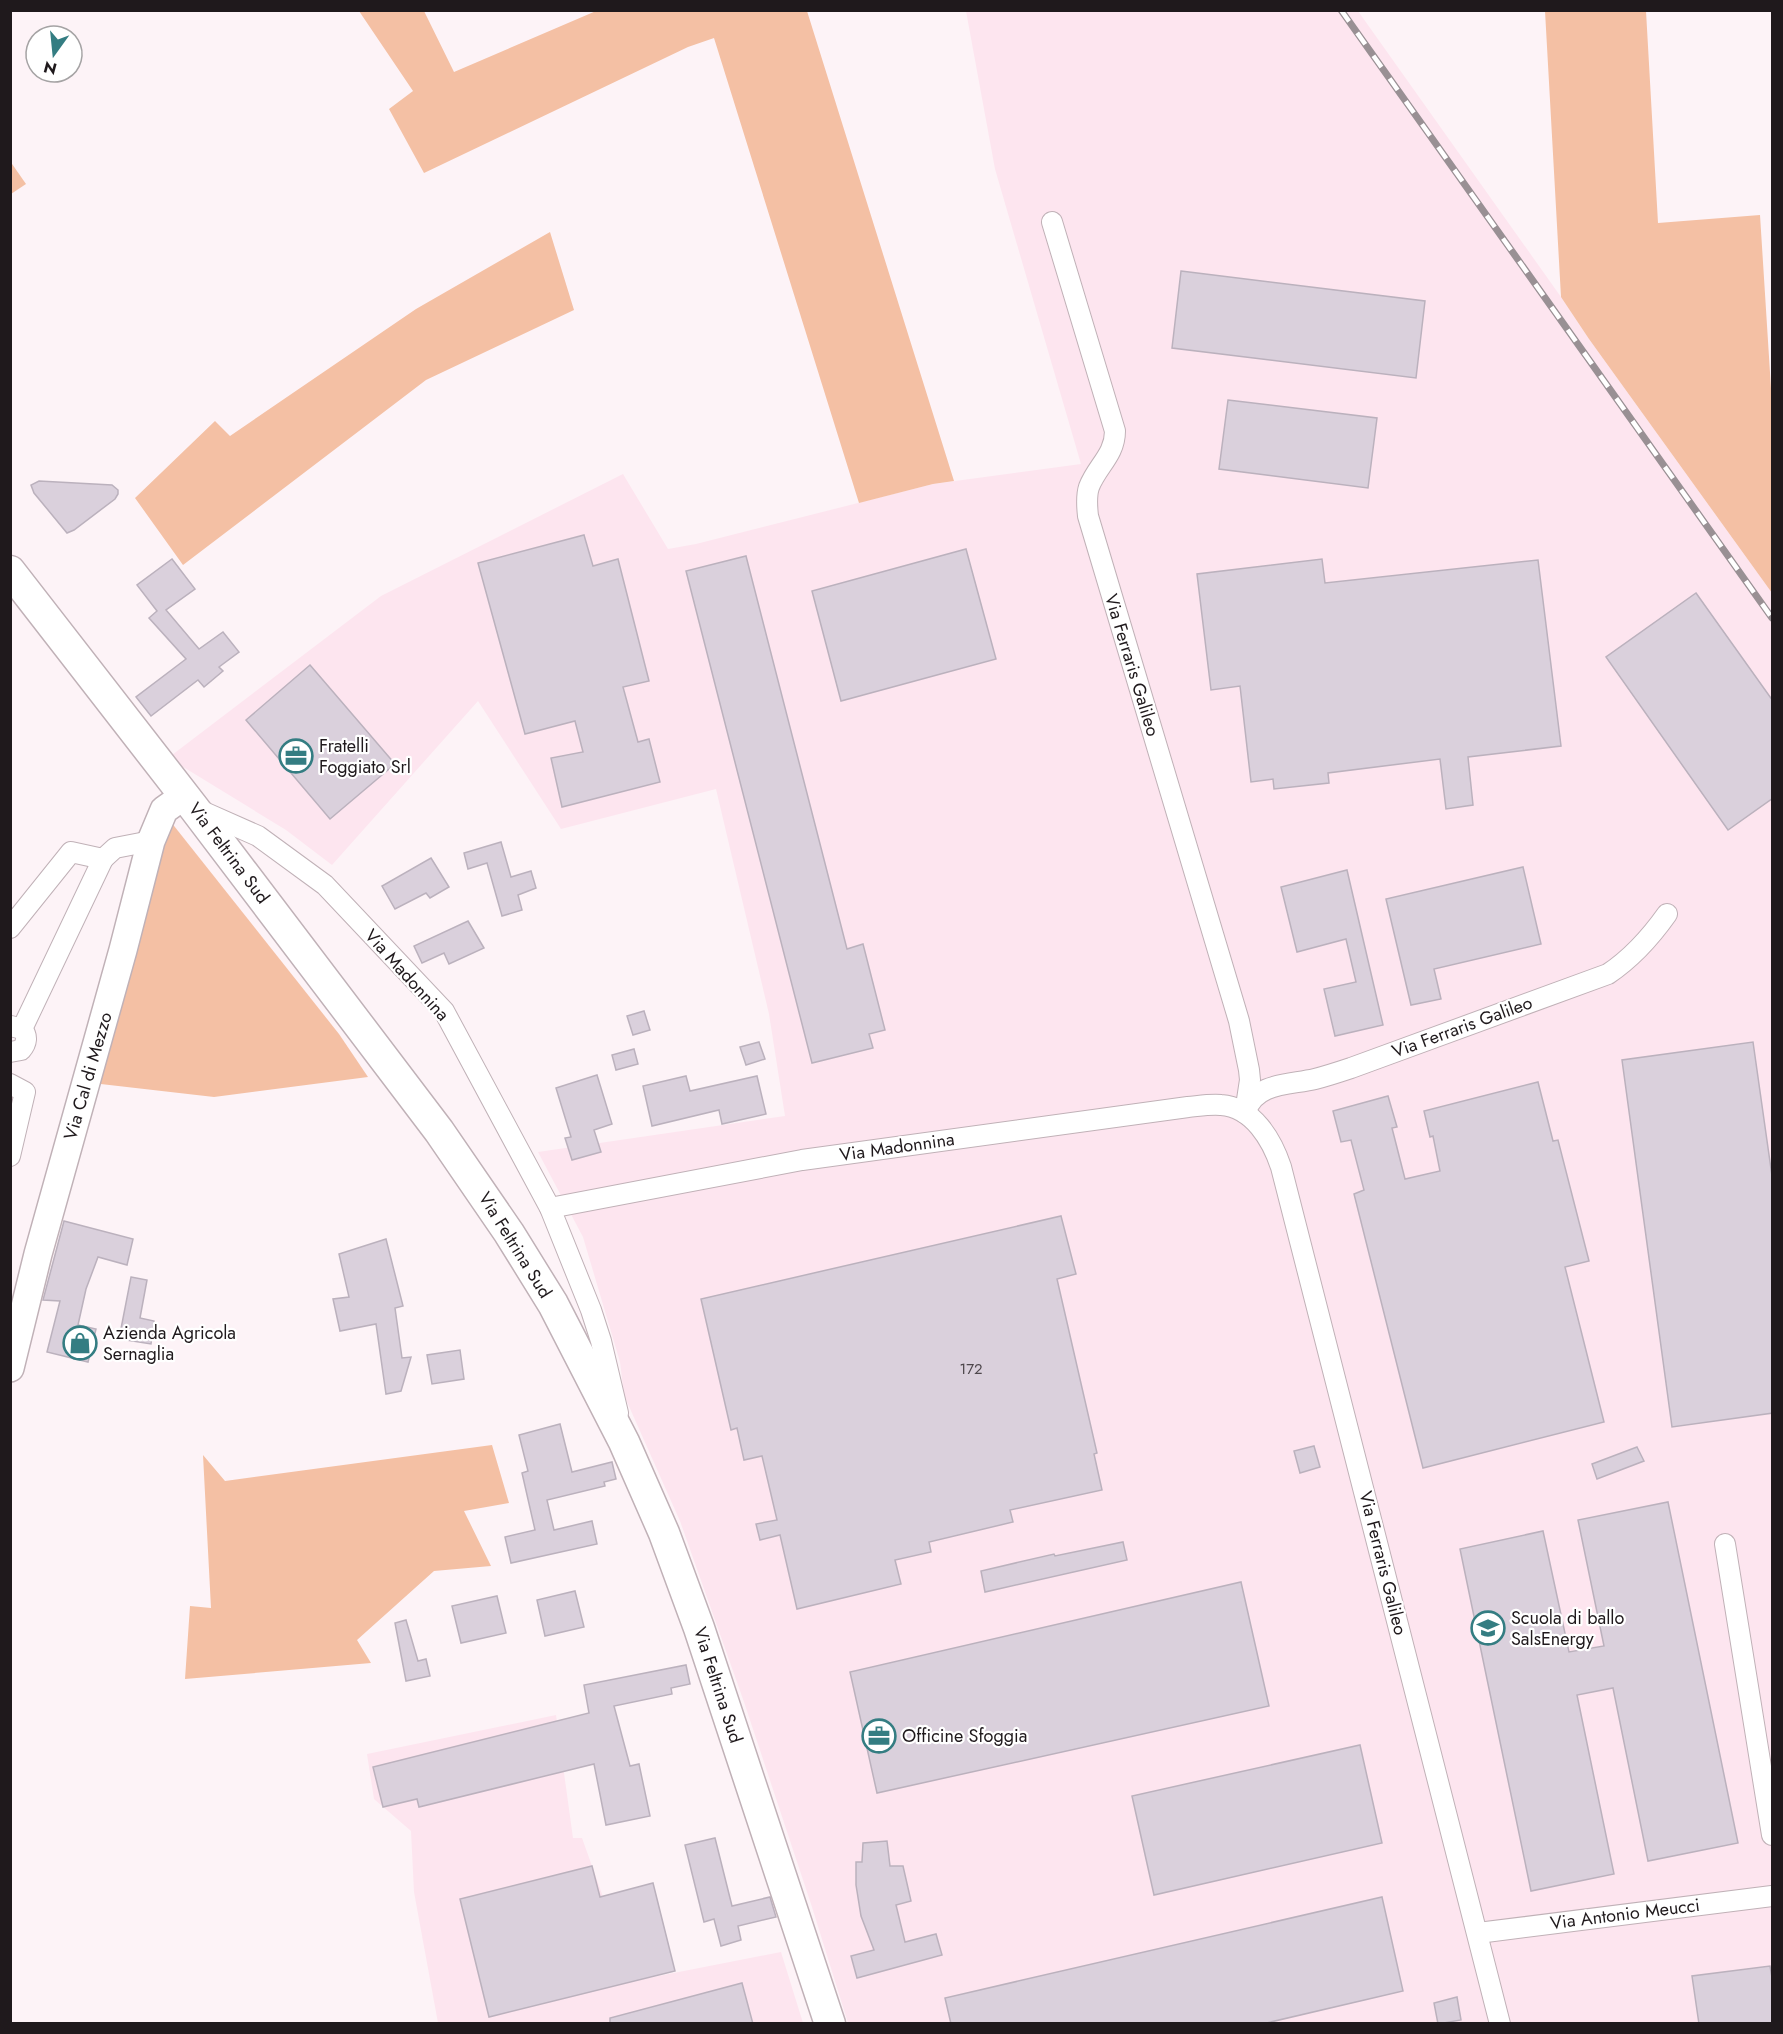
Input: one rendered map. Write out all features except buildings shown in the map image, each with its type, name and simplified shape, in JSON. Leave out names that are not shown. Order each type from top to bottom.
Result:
[{"type":"main road","name":"Via Feltrina Sud","points":[[10,571],[189,802],[474,1180],[553,1304],[624,1442],[664,1533],[686,1592],[830,2024]]},
{"type":"street","name":"Via Ferraris Galileo","points":[[1052,222],[1115,431],[1111,452],[1090,485],[1088,516],[1239,1021],[1250,1080],[1245,1113]]},
{"type":"street","name":"Via Madonnina","points":[[189,802],[258,836],[325,885],[444,1011],[550,1208],[601,1341],[624,1442]]},
{"type":"street","name":"Via Cal di Mezzo","points":[[10,1368],[38,1254],[151,841],[165,810],[189,802]]},
{"type":"street","points":[[10,1052],[17,1051],[24,1046],[26,1037],[16,1028],[103,859],[115,848],[151,841]]},
{"type":"street","points":[[10,928],[71,852],[103,859]]},
{"type":"street","name":"Via Ferraris Galileo","points":[[1245,1113],[1254,1096],[1263,1090],[1317,1079],[1351,1068],[1608,974],[1624,963],[1654,933],[1667,914]]},
{"type":"street","points":[[10,1084],[25,1092],[10,1156]]},
{"type":"street","name":"Via Madonnina","points":[[550,1208],[802,1160],[1188,1107],[1222,1105],[1234,1107],[1245,1113]]},
{"type":"street","name":"Via Ferraris Galileo","points":[[1245,1113],[1261,1128],[1281,1167],[1500,2024]]},
{"type":"street","points":[[1725,1544],[1773,1835]]},
{"type":"street","name":"Via Antonio Meucci","points":[[1478,1933],[1773,1896]]},
{"type":"shaded area","points":[[359,11],[424,11],[454,72],[596,11],[807,11],[954,481],[933,484],[859,503],[714,38],[688,47],[424,173],[389,109],[413,91]]},
{"type":"shaded area","points":[[966,11],[1358,11],[1589,339],[1772,593],[1772,2023],[848,2023],[744,1702],[680,1521],[624,1395],[620,1362],[583,1237],[538,1152],[785,1116],[769,1014],[716,789],[561,829],[478,701],[332,865],[286,830],[180,765],[172,755],[381,596],[623,474],[668,549],[696,544],[933,484],[1081,464],[995,169]]},
{"type":"shaded area","points":[[1545,11],[1646,11],[1658,223],[1760,215],[1772,404],[1772,593],[1561,297]]},
{"type":"shaded area","points":[[10,161],[26,184],[11,194],[10,194]]},
{"type":"shaded area","points":[[550,232],[574,310],[426,380],[183,565],[135,498],[215,421],[230,436],[416,309]]},
{"type":"shaded area","points":[[163,812],[339,1034],[368,1077],[214,1097],[92,1083]]},
{"type":"shaded area","points":[[492,1445],[509,1503],[464,1511],[491,1566],[434,1571],[357,1640],[371,1663],[185,1679],[190,1606],[211,1608],[203,1455],[225,1481]]},
{"type":"shaded area","points":[[556,1715],[573,1838],[582,1838],[633,1981],[781,1952],[803,2023],[438,2023],[414,1892],[411,1831],[374,1799],[367,1754]]},
{"type":"railway","points":[[1341,10],[1772,618]]},
{"type":"place","name":"Fratelli Foggiato Srl","points":[[296,756]]},
{"type":"place","name":"Azienda Agricola Sernaglia","points":[[80,1343]]},
{"type":"place","name":"Scuola di ballo SalsEnergy","points":[[1488,1628]]},
{"type":"place","name":"Officine Sfoggia","points":[[879,1736]]}]
